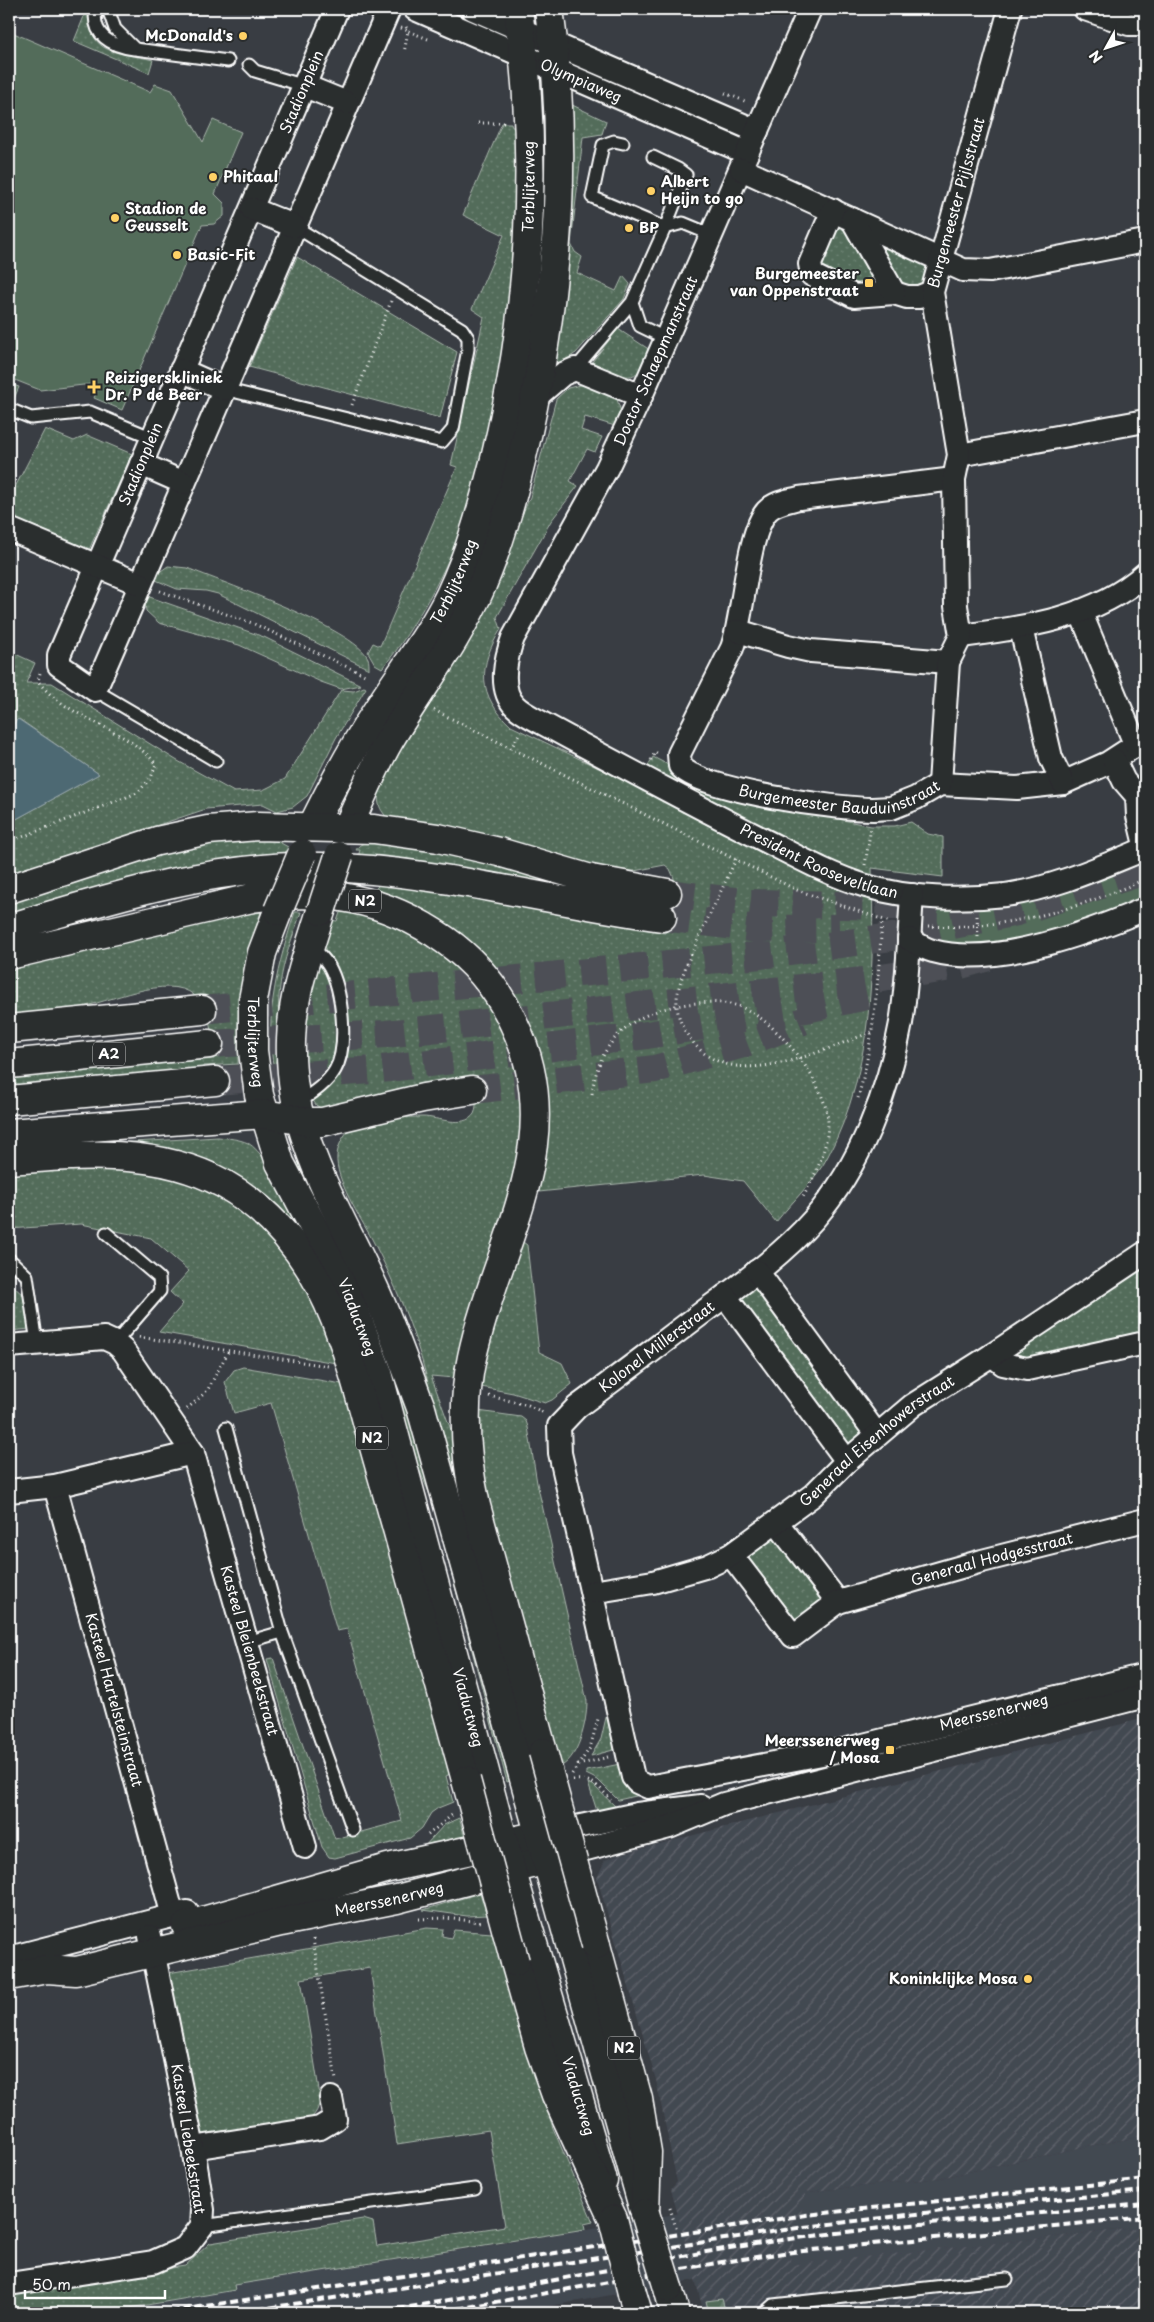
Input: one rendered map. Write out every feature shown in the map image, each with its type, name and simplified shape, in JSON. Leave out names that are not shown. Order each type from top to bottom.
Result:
[{"type":"main road","name":"Terblijterweg","points":[[298,1112],[291,1064],[291,1038],[297,992],[348,827],[367,784],[390,740],[453,641],[481,586],[513,492],[535,398],[545,339],[558,215],[557,71],[549,9]]},
{"type":"main road","name":"Terblijterweg","points":[[264,1114],[255,1071],[253,1000],[262,953],[312,827],[357,742],[421,647],[437,619],[460,573],[480,518],[509,393],[526,270],[530,170],[524,56],[520,19]]},
{"type":"main road","points":[[9,889],[126,850],[185,834],[258,826],[348,827]]},
{"type":"main road","name":"N2","points":[[9,928],[152,887],[192,879],[251,870],[321,867],[428,876],[664,905],[591,879],[499,852],[438,838],[348,827]]},
{"type":"main road","name":"N2","points":[[9,955],[244,900],[277,895],[322,894],[347,896],[369,902],[420,923],[454,946],[479,971],[498,995],[519,1034],[530,1072],[534,1107],[534,1145],[525,1190],[489,1295],[472,1357],[465,1402],[464,1432],[469,1474],[476,1506],[638,2099],[648,2168],[645,2213]]},
{"type":"main road","name":"A2","points":[[9,1029],[202,1010]]},
{"type":"main road","name":"A2","points":[[9,1064],[209,1044]]},
{"type":"main road","points":[[9,1100],[215,1080]]},
{"type":"main road","points":[[9,1133],[298,1112],[327,1122],[423,1098],[472,1090]]},
{"type":"main road","name":"Viaductweg","points":[[298,1112],[318,1175],[374,1288],[421,1408],[671,2301]]},
{"type":"main road","name":"Viaductweg","points":[[264,1114],[280,1163],[345,1286],[378,1373],[511,1869],[594,2143],[635,2303]]},
{"type":"main road","name":"N2","points":[[9,1160],[110,1155],[177,1165],[216,1180],[246,1198],[266,1214],[298,1250],[324,1295],[354,1376],[466,1780],[514,1962],[539,2047],[556,2095],[613,2219]]},
{"type":"main road","name":"Meerssenerweg","points":[[9,1976],[47,1969],[76,1971],[276,1901],[388,1868],[504,1842],[544,1847]]},
{"type":"main road","name":"Meerssenerweg","points":[[152,1944],[397,1898],[511,1869],[544,1847]]},
{"type":"street","name":"Stadionplein","points":[[59,658],[337,9]]},
{"type":"street","points":[[59,658],[59,665],[95,690],[389,9]]},
{"type":"street","name":"Olympiaweg","points":[[415,9],[557,71],[744,161]]},
{"type":"street","name":"Olympiaweg","points":[[473,9],[520,19],[554,42],[757,131]]},
{"type":"street","name":"Doctor Schaepmanstraat","points":[[516,706],[506,690],[506,662],[513,638],[607,468],[641,396],[810,9]]},
{"type":"street","name":"Burgemeester Pijlsstraat","points":[[961,636],[956,606],[954,479],[959,455],[932,292],[1010,9]]},
{"type":"street","points":[[1085,9],[1129,24],[1145,24]]},
{"type":"street","points":[[305,86],[347,103]]},
{"type":"street","points":[[744,161],[843,215],[963,270],[990,270],[1145,242]]},
{"type":"street","points":[[252,208],[294,226]]},
{"type":"street","points":[[843,215],[894,293]]},
{"type":"street","points":[[843,215],[810,264],[812,275],[854,296],[894,293],[907,297],[919,297],[932,292]]},
{"type":"street","points":[[535,398],[563,374],[575,369],[641,396]]},
{"type":"street","points":[[181,370],[224,389]]},
{"type":"street","points":[[959,455],[1145,420]]},
{"type":"street","points":[[141,464],[184,483]]},
{"type":"street","points":[[948,662],[811,650],[788,646],[738,631],[756,532],[764,516],[774,506],[799,498],[954,479]]},
{"type":"street","points":[[9,529],[140,584]]},
{"type":"street","points":[[940,784],[948,662],[961,636],[1021,628],[1080,611],[1144,578]]},
{"type":"street","points":[[1080,611],[1140,743]]},
{"type":"street","points":[[1021,628],[1051,758],[1063,783]]},
{"type":"street","name":"Burgemeester Bauduinstraat","points":[[738,631],[732,648],[679,754],[678,763],[686,772],[693,776],[756,794],[882,809],[916,798],[940,784],[1018,788],[1063,783],[1114,760],[1140,743]]},
{"type":"street","name":"President Rooseveltlaan","points":[[516,706],[542,723],[725,821],[829,872],[861,884],[912,895],[976,897],[1040,888],[1081,875],[1145,847]]},
{"type":"street","points":[[1114,760],[1124,781],[1137,796],[1138,816],[1145,847]]},
{"type":"street","name":"Kolonel Millerstraat","points":[[559,1426],[577,1407],[725,1296],[796,1239],[816,1217],[850,1167],[868,1130],[893,1057],[901,1023],[912,895]]},
{"type":"street","points":[[909,939],[935,952],[978,955],[995,954],[1052,942],[1098,929],[1145,909]]},
{"type":"street","name":"Generaal Eisenhowerstraat","points":[[592,1592],[653,1582],[708,1566],[730,1555],[777,1523],[813,1495],[847,1461],[913,1405],[1145,1253]]},
{"type":"street","points":[[757,1271],[877,1435]]},
{"type":"street","points":[[725,1296],[847,1461]]},
{"type":"street","points":[[9,1346],[104,1338],[116,1343]]},
{"type":"street","name":"Kasteel Bleienbeekstraat","points":[[116,1343],[123,1350],[193,1453],[305,1848]]},
{"type":"street","points":[[992,1355],[1003,1364],[1028,1369],[1145,1343]]},
{"type":"street","points":[[559,1426],[560,1453],[592,1592],[618,1755]]},
{"type":"street","points":[[9,1491],[56,1486],[193,1453]]},
{"type":"street","name":"Kasteel Hartelsteinstraat","points":[[56,1486],[173,1916]]},
{"type":"street","name":"Generaal Hodgesstraat","points":[[838,1602],[982,1561],[1145,1520]]},
{"type":"street","points":[[730,1555],[793,1636],[838,1602],[777,1523]]},
{"type":"street","name":"Meerssenerweg","points":[[618,1755],[637,1782],[648,1788],[843,1750],[1145,1675]]},
{"type":"street","name":"Meerssenerweg","points":[[544,1847],[637,1814],[724,1804],[1145,1696]]},
{"type":"street","points":[[843,1750],[848,1772]]},
{"type":"street","name":"Meerssenerweg","points":[[544,1847],[669,1827],[724,1804]]},
{"type":"street","points":[[9,1958],[173,1916],[261,1891],[276,1901]]},
{"type":"street","name":"Kasteel Liebeekstraat","points":[[9,2284],[153,2262],[185,2248],[202,2226],[203,2210],[193,2148],[152,1944]]},
{"type":"street","points":[[193,2148],[320,2128],[335,2119],[331,2098]]},
{"type":"lane","points":[[96,9],[95,27],[104,39],[116,46],[228,61]]},
{"type":"lane","points":[[108,9],[115,29],[135,49]]},
{"type":"lane","points":[[249,65],[255,71],[305,86]]},
{"type":"lane","points":[[623,143],[614,141],[603,145],[592,197],[665,228],[684,223],[712,235]]},
{"type":"lane","points":[[575,369],[632,302],[686,175],[653,157]]},
{"type":"lane","points":[[224,389],[442,442],[453,429],[468,349],[468,338],[462,329],[294,226]]},
{"type":"lane","points":[[632,302],[640,326],[667,339]]},
{"type":"lane","points":[[9,409],[31,418],[90,412],[153,438]]},
{"type":"lane","points":[[95,690],[216,761]]},
{"type":"lane","points":[[298,1112],[335,1070],[340,1054],[342,1031],[337,986],[328,965],[311,945]]},
{"type":"lane","points":[[106,1233],[159,1278],[160,1292],[116,1343]]},
{"type":"lane","points":[[9,1259],[27,1276],[37,1343]]},
{"type":"lane","points":[[226,1428],[282,1632],[352,1830]]},
{"type":"lane","points":[[247,1642],[282,1632]]},
{"type":"lane","points":[[202,2226],[475,2189]]},
{"type":"lane","points":[[764,2313],[773,2305],[1007,2279]]},
{"type":"path","points":[[346,419],[396,288]]},
{"type":"path","points":[[140,584],[252,623],[367,676]]},
{"type":"path","points":[[9,842],[137,793],[151,778],[156,764],[146,751],[91,721],[44,689],[38,681],[44,662],[59,658]]},
{"type":"path","name":"President Rooseveltlaan","points":[[432,709],[797,890],[882,921],[872,1032]]},
{"type":"path","points":[[861,884],[882,809]]},
{"type":"path","points":[[736,859],[688,962],[678,993],[679,1019],[686,1034],[698,1050],[710,1059],[723,1064],[752,1068],[799,1058],[872,1032]]},
{"type":"path","points":[[976,897],[978,955]]},
{"type":"path","points":[[592,1094],[598,1065],[606,1048],[617,1035],[647,1014],[664,1007],[705,1002],[737,1006],[754,1013],[780,1035],[799,1058],[820,1095],[828,1120],[827,1138],[821,1158],[803,1197],[806,1205],[810,1198]]},
{"type":"path","points":[[856,1103],[872,1032]]},
{"type":"path","points":[[116,1343],[135,1336],[228,1352],[329,1366]]},
{"type":"path","points":[[172,1421],[207,1391],[228,1352]]},
{"type":"path","points":[[485,1395],[528,1405],[542,1411],[559,1426]]},
{"type":"path","points":[[578,1765],[618,1755]]},
{"type":"path","points":[[570,1780],[595,1782],[613,1803],[637,1814]]},
{"type":"path","points":[[425,1838],[445,1819],[456,1813]]},
{"type":"path","name":"Meerssenerweg","points":[[418,1919],[444,1918],[486,1923]]},
{"type":"path","name":"Meerssenerweg","points":[[304,1940],[322,1937]]},
{"type":"path","points":[[313,1938],[338,2090],[331,2098]]},
{"type":"shaded area","points":[[1145,1718],[1145,2136],[1088,2146],[940,2178],[806,2192],[789,2265],[1145,2227],[1145,2313],[704,2313],[671,2189],[677,2182],[656,2080],[597,1878],[605,1860],[617,1855]]},
{"type":"shaded area","points":[[1145,2136],[1145,2227],[789,2266],[700,2279],[512,2313],[100,2313],[235,2290],[234,2285],[499,2244],[806,2192],[940,2178],[1088,2146]]},
{"type":"green space","points":[[87,9],[90,9],[90,25],[99,44],[117,53],[153,60],[149,73],[74,41]]},
{"type":"green space","name":"Stadion de Geusselt","points":[[9,31],[150,92],[155,84],[172,90],[203,142],[213,120],[241,132],[215,194],[224,203],[224,216],[214,224],[202,225],[122,410],[94,398],[99,386],[92,384],[40,390],[15,380],[13,385],[19,387],[12,403],[9,401]]},
{"type":"green space","points":[[568,103],[606,121],[602,134],[583,137],[571,244],[575,252],[582,257],[577,273],[616,291],[623,276],[630,284],[624,299],[576,353],[550,370]]},
{"type":"green space","points":[[502,123],[511,123],[512,127],[518,128],[516,189],[508,315],[500,378],[488,439],[472,499],[450,557],[421,612],[398,648],[382,668],[375,664],[368,652],[373,643],[380,646],[457,467],[451,465],[484,317],[472,309],[504,235],[463,215]]},
{"type":"green space","points":[[835,216],[936,260],[928,287],[854,291],[816,272]]},
{"type":"green space","points":[[297,257],[457,352],[440,418],[249,367]]},
{"type":"green space","points":[[618,329],[650,350],[639,371],[634,375],[622,376],[592,362]]},
{"type":"green space","points":[[588,383],[616,396],[621,412],[615,426],[585,417],[581,430],[602,437],[595,452],[587,449],[570,481],[578,486],[551,521],[497,617],[501,629],[488,655],[485,680],[492,703],[500,714],[511,726],[636,786],[653,757],[727,795],[871,826],[895,826],[911,822],[928,834],[943,837],[943,877],[872,868],[871,978],[863,1052],[855,1088],[843,1123],[824,1164],[776,1222],[743,1181],[704,1175],[529,1193],[523,1023],[375,889],[381,883],[458,893],[665,933],[674,878],[670,869],[665,865],[634,871],[592,867],[388,818],[382,811],[379,803],[380,785],[509,545],[530,497],[556,399],[568,388]]},
{"type":"green space","points":[[45,429],[74,441],[87,435],[132,454],[88,552],[9,516],[9,499]]},
{"type":"green space","points":[[168,566],[187,568],[313,620],[338,633],[357,646],[368,658],[369,669],[218,594],[206,591],[177,589],[151,578]]},
{"type":"green space","points":[[144,595],[264,637],[361,685],[341,689],[239,645],[159,623],[146,611]]},
{"type":"green space","points":[[9,651],[35,663],[26,683],[52,683],[176,760],[234,792],[263,790],[285,779],[341,690],[354,691],[366,688],[336,738],[307,796],[293,807],[277,811],[263,804],[206,809],[9,875],[9,823],[99,774],[19,719],[9,729]]},
{"type":"green space","points":[[272,838],[288,847],[282,857],[9,916],[9,897],[180,845]]},
{"type":"green space","points":[[364,843],[440,852],[510,869],[582,890],[358,857],[360,850],[356,850],[359,846]]},
{"type":"green space","points":[[1145,856],[1145,904],[1028,944],[939,944],[929,934],[931,915],[941,906]]},
{"type":"green space","points":[[341,910],[385,919],[391,922],[437,950],[462,972],[483,998],[500,1027],[512,1058],[520,1090],[522,1124],[519,1157],[508,1199],[472,1302],[454,1378],[431,1376],[454,1438],[476,1554],[438,1427],[416,1340],[388,1272],[344,1187],[337,1166],[337,1156],[343,1138],[356,1125],[380,1119],[407,1117],[429,1117],[457,1122],[470,1118],[474,1114],[476,1106],[472,1077],[322,1109],[316,1105],[303,1085],[304,1015],[329,920],[337,921]]},
{"type":"green space","points":[[261,912],[250,949],[243,987],[238,1064],[203,1066],[203,1071],[9,1091],[9,1077],[214,1059],[210,1025],[205,1009],[194,995],[183,989],[169,987],[153,988],[77,1008],[9,1016],[9,969],[200,922]]},
{"type":"green space","points":[[295,912],[301,912],[281,976],[278,1049],[274,1070],[271,1050],[271,1029],[274,990]]},
{"type":"green space","points":[[218,1137],[248,1143],[257,1151],[286,1195],[316,1256],[276,1213],[100,1144]]},
{"type":"green space","points":[[302,1161],[399,1371],[515,1779],[507,1782],[432,1500],[293,1165]]},
{"type":"green space","points":[[131,1168],[190,1182],[212,1191],[246,1214],[268,1234],[310,1290],[323,1321],[336,1363],[159,1332],[183,1304],[170,1292],[189,1271],[151,1238],[81,1224],[9,1229],[9,1171]]},
{"type":"green space","points":[[519,1239],[527,1245],[539,1352],[562,1363],[572,1384],[552,1400],[545,1403],[513,1393],[476,1386]]},
{"type":"green space","points":[[1145,1266],[1145,1331],[1032,1360],[1007,1354]]},
{"type":"green space","points":[[9,1282],[26,1298],[30,1329],[9,1331]]},
{"type":"green space","points":[[761,1282],[872,1434],[846,1453],[736,1302]]},
{"type":"green space","points":[[243,1367],[342,1384],[450,1774],[446,1776],[453,1802],[431,1813],[422,1828],[410,1838],[335,1858],[329,1857],[322,1847],[267,1659],[273,1658],[335,1839],[402,1821],[347,1629],[337,1631],[271,1403],[234,1413],[225,1382],[234,1370]]},
{"type":"green space","points":[[478,1411],[521,1417],[526,1421],[528,1427],[537,1483],[587,1701],[583,1729],[576,1749],[565,1764],[557,1768],[480,1485]]},
{"type":"green space","points":[[774,1538],[823,1602],[793,1624],[744,1561]]},
{"type":"green space","points":[[608,1709],[617,1749],[591,1756],[601,1739]]},
{"type":"green space","points":[[620,1764],[645,1794],[618,1800],[598,1780],[586,1774],[586,1771]]},
{"type":"green space","points":[[588,1783],[593,1785],[616,1807],[597,1811]]},
{"type":"green space","points":[[459,1818],[465,1837],[443,1845],[422,1849],[444,1825]]},
{"type":"green space","points":[[480,1893],[487,1915],[467,1916],[423,1910]]},
{"type":"green space","points":[[427,1928],[443,1929],[442,1936],[451,1938],[454,1930],[492,1933],[553,2128],[593,2222],[584,2224],[585,2229],[234,2285],[235,2290],[100,2313],[9,2313],[9,2292],[185,2266],[210,2243],[363,2219],[373,2222],[377,2246],[505,2226],[489,2130],[397,2144],[370,1968],[301,1979],[320,2096],[318,2107],[313,2116],[307,2121],[217,2136],[205,2135],[200,2131],[168,1973]]},
{"type":"green space","points":[[722,2299],[726,2313],[709,2313],[706,2301]]},
{"type":"water","points":[[18,719],[99,774],[9,823],[9,729]]},
{"type":"tunnel","points":[[202,1010],[761,955],[899,936],[1017,912],[1145,871]]},
{"type":"tunnel","points":[[667,893],[751,903],[938,907]]},
{"type":"tunnel","points":[[662,917],[758,929],[839,928]]},
{"type":"tunnel","points":[[209,1044],[386,1034],[863,981],[957,966],[992,956]]},
{"type":"tunnel","points":[[215,1081],[374,1070],[647,1035],[806,1009],[872,995]]},
{"type":"tunnel","points":[[472,1090],[655,1069],[743,1044],[803,1021]]},
{"type":"railway","points":[[159,2313],[806,2215],[1145,2179]]},
{"type":"railway","points":[[234,2313],[804,2227],[1003,2204],[1145,2191]]},
{"type":"railway","points":[[374,2313],[775,2241],[914,2225],[1145,2204]]},
{"type":"railway","points":[[434,2313],[783,2253],[1145,2217]]},
{"type":"place","name":"McDonald's","points":[[243,36]]},
{"type":"place","name":"Phitaal","points":[[213,177]]},
{"type":"place","name":"Albert Heijn to go","points":[[651,191]]},
{"type":"place","name":"Stadion de Geusselt","points":[[115,218]]},
{"type":"place","name":"BP","points":[[629,228]]},
{"type":"place","name":"Basic-Fit","points":[[177,255]]},
{"type":"place","name":"Burgemeester van Oppenstraat","points":[[869,283]]},
{"type":"place","name":"Reizigerskliniek Dr. P de Beer","points":[[94,387]]},
{"type":"place","name":"Meerssenerweg / Mosa","points":[[890,1750]]},
{"type":"place","name":"Koninklijke Mosa","points":[[1028,1979]]}]
